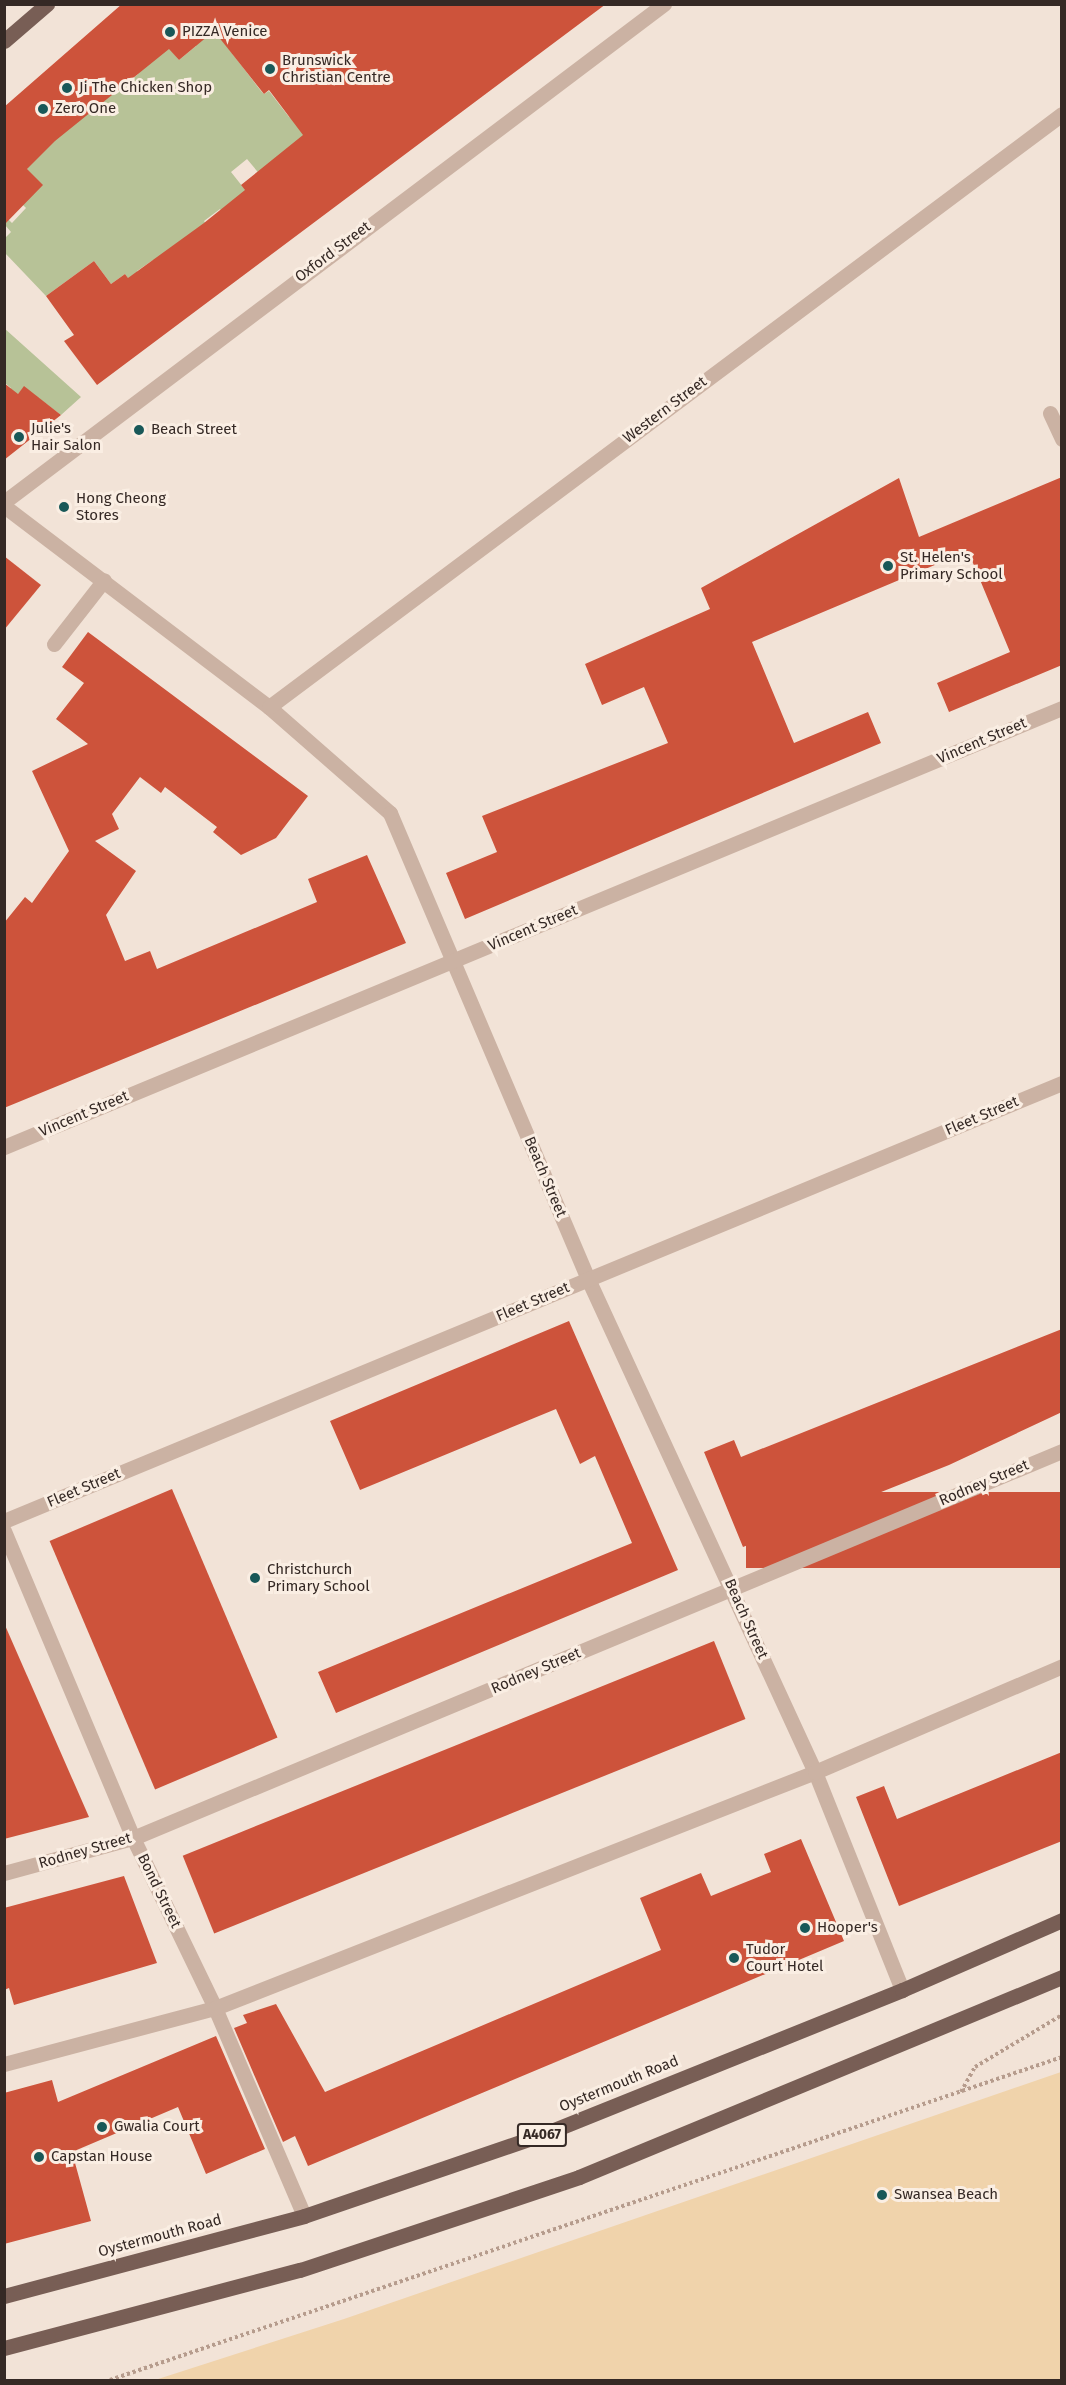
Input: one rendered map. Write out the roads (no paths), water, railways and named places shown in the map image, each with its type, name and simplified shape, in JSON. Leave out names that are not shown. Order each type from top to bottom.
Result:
[{"type":"main road","points":[[4,41],[47,4]]},
{"type":"main road","name":"Oystermouth Road","points":[[4,2296],[304,2216],[544,2134],[902,1990],[1062,1920]]},
{"type":"main road","points":[[4,2348],[300,2270],[579,2177],[1062,1977]]},
{"type":"street","name":"Oxford Street","points":[[4,504],[664,4]]},
{"type":"street","name":"Western Street","points":[[269,707],[1062,114]]},
{"type":"street","points":[[1050,413],[1062,439]]},
{"type":"street","name":"Beach Street","points":[[4,504],[269,707],[390,813],[588,1279],[815,1772],[902,1990]]},
{"type":"street","points":[[54,644],[104,580]]},
{"type":"street","name":"Vincent Street","points":[[4,1147],[1062,708]]},
{"type":"street","name":"Fleet Street","points":[[4,1521],[1062,1083]]},
{"type":"street","name":"Rodney Street","points":[[4,1873],[133,1838],[1062,1451]]},
{"type":"street","name":"Bond Street","points":[[4,1531],[133,1838],[215,2008],[304,2216]]},
{"type":"street","points":[[4,2064],[215,2008],[815,1772],[1062,1666]]},
{"type":"place","name":"PIZZA Venice","points":[[170,32]]},
{"type":"place","name":"Brunswick Christian Centre","points":[[270,69]]},
{"type":"place","name":"Ji The Chicken Shop","points":[[67,88]]},
{"type":"place","name":"Zero One","points":[[43,109]]},
{"type":"place","name":"Beach Street","points":[[139,430]]},
{"type":"place","name":"Julie's Hair Salon","points":[[19,437]]},
{"type":"place","name":"Hong Cheong Stores","points":[[64,507]]},
{"type":"place","name":"St. Helen's Primary School","points":[[888,566]]},
{"type":"place","name":"Christchurch Primary School","points":[[255,1578]]},
{"type":"place","name":"Hooper's","points":[[805,1928]]},
{"type":"place","name":"Tudor Court Hotel","points":[[734,1958]]},
{"type":"place","name":"Gwalia Court","points":[[102,2127]]},
{"type":"place","name":"Capstan House","points":[[39,2157]]},
{"type":"place","name":"Swansea Beach","points":[[882,2195]]}]
